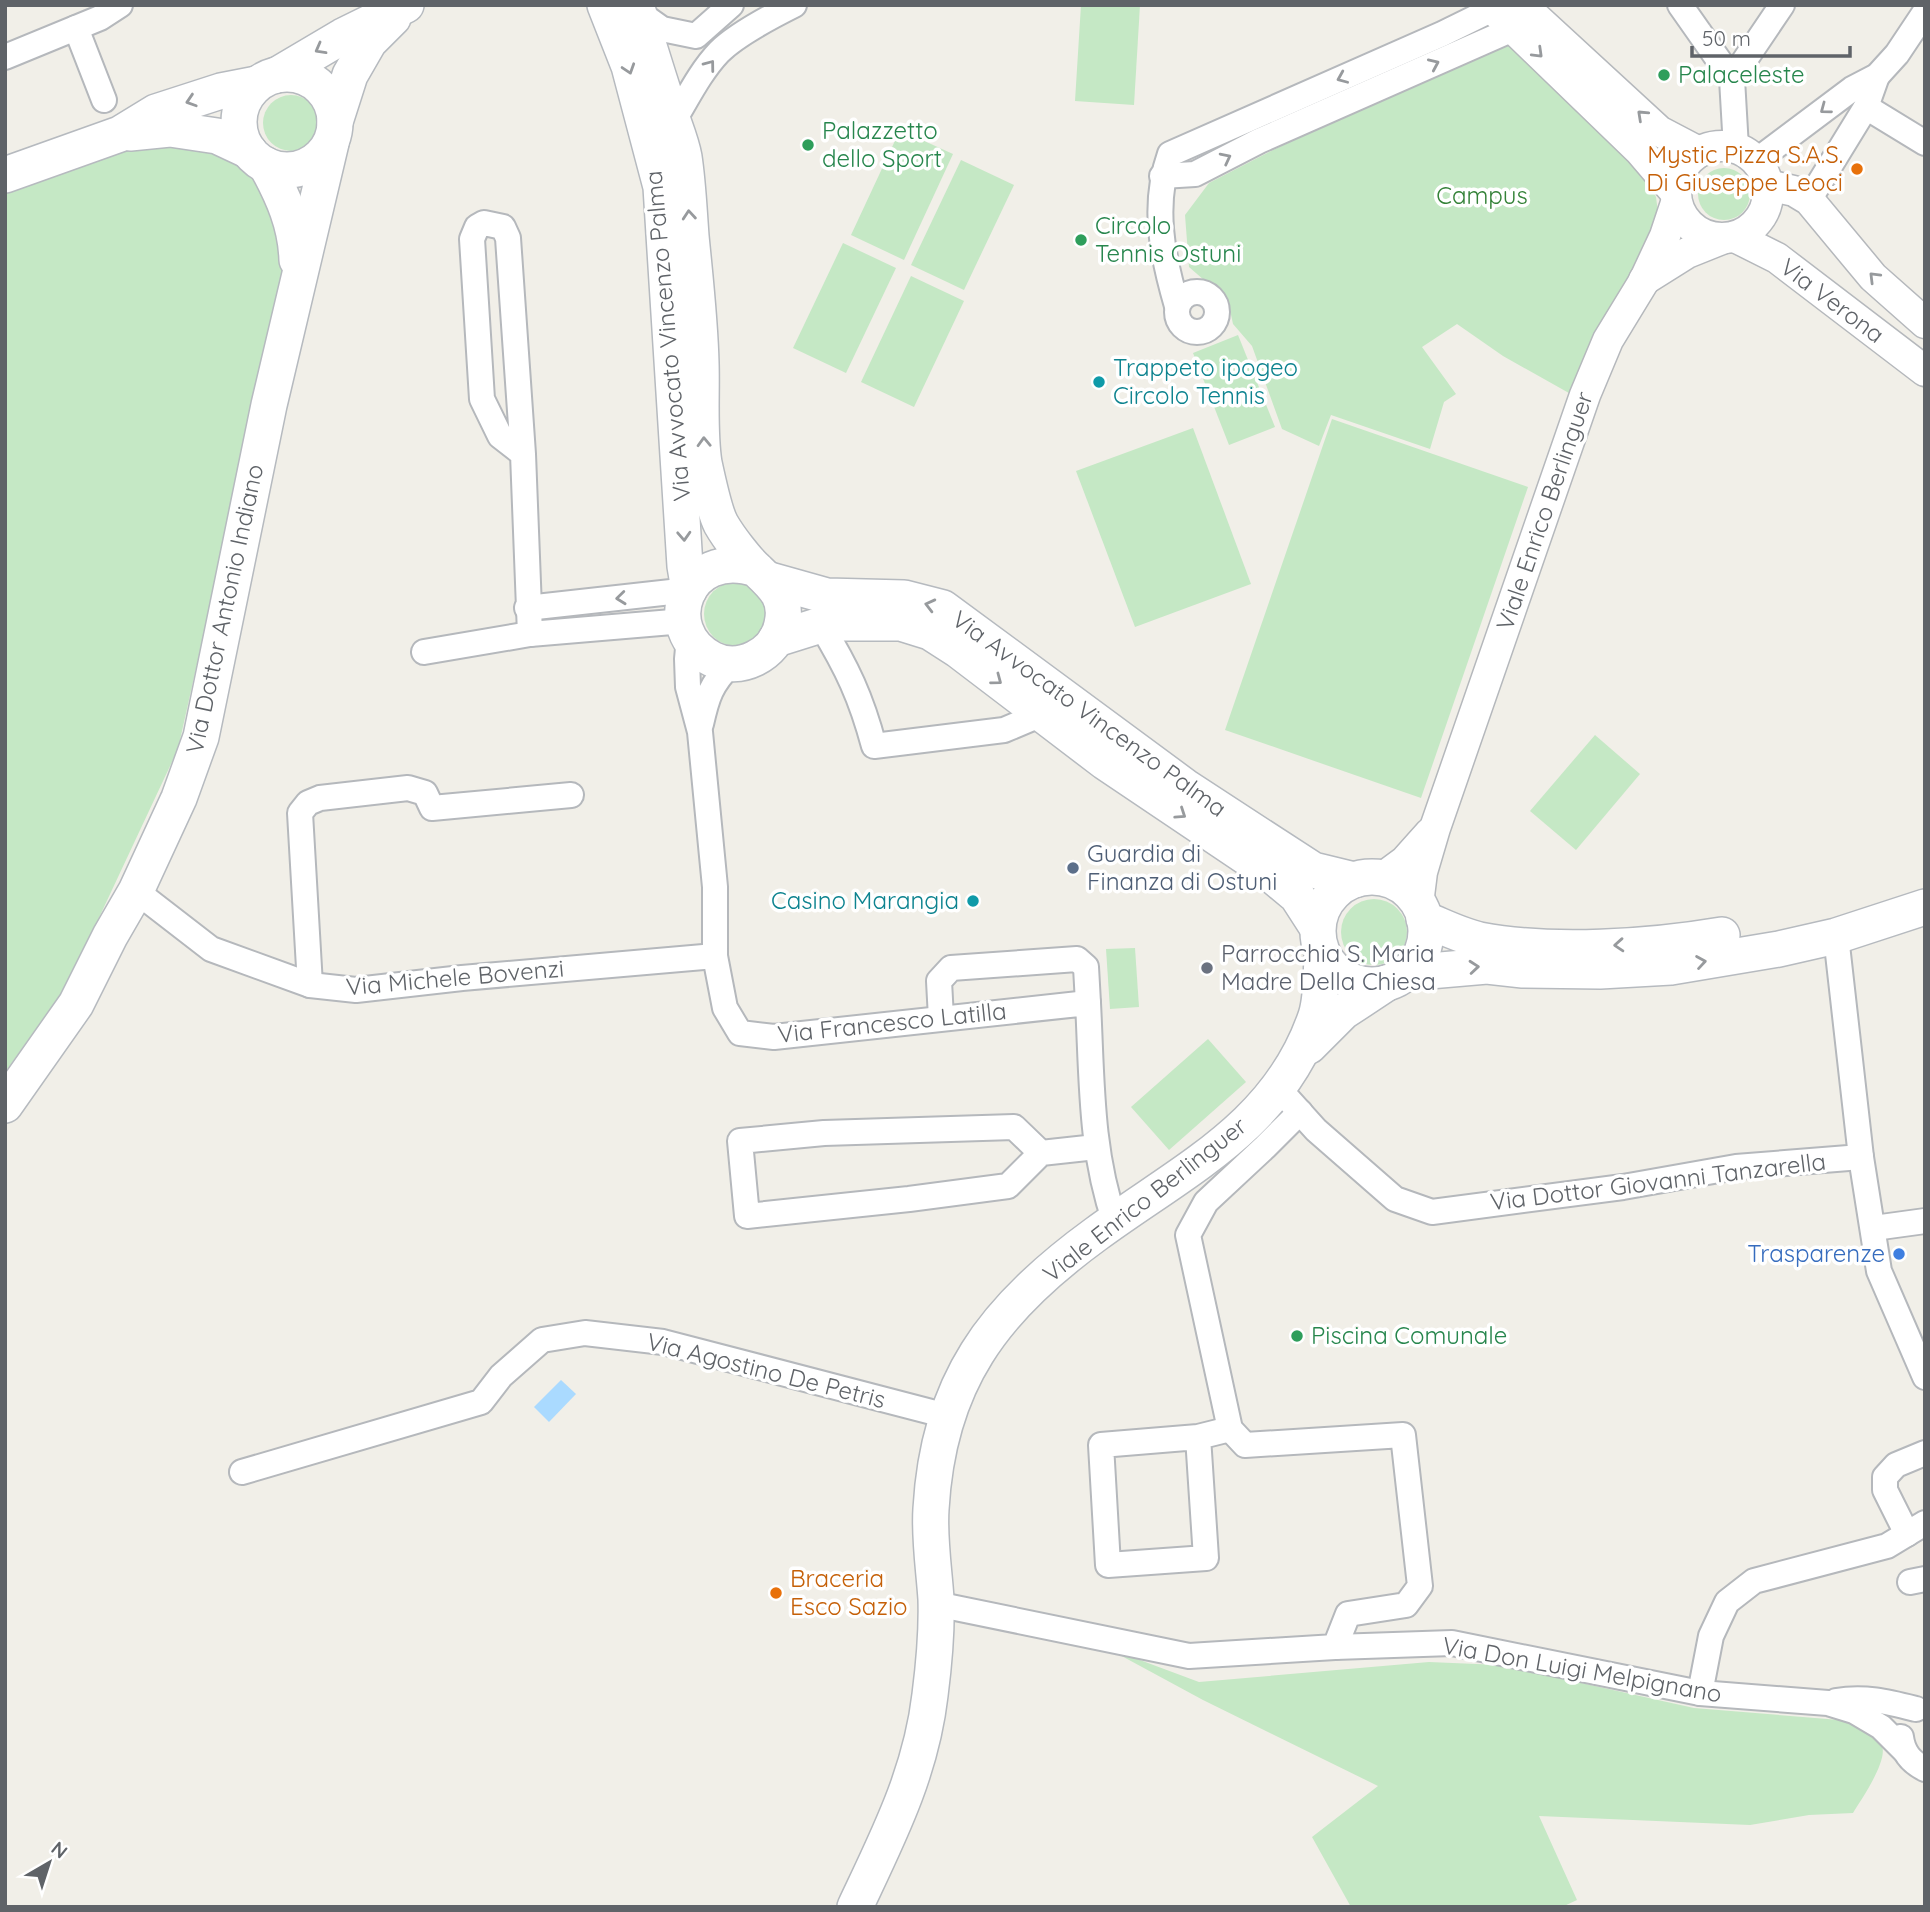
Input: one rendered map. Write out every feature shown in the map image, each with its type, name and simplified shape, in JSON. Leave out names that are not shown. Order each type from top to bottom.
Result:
[{"type":"main road","name":"Via Avvocato Vincenzo Palma","points":[[605,5],[629,66],[661,187],[687,616]]},
{"type":"main road","points":[[257,158],[242,137],[240,116],[247,95],[267,79],[400,6]]},
{"type":"main road","name":"Via Dottor Antonio Indiano","points":[[5,1105],[76,1004],[136,891],[179,798],[201,737],[297,278],[333,132],[350,75],[369,42],[400,6]]},
{"type":"main road","name":"Via Avvocato Vincenzo Palma","points":[[637,9],[684,156],[700,337],[704,463],[720,523],[779,593],[783,608],[782,624],[768,650],[757,658],[731,664]]},
{"type":"main road","points":[[5,175],[120,134],[156,112],[221,91],[291,74],[305,77],[317,84],[327,95],[333,108],[333,132],[322,155],[303,167],[281,169],[217,136],[170,130],[120,134]]},
{"type":"main road","name":"Via Dottor Antonio Indiano","points":[[257,158],[283,196],[296,236],[297,278]]},
{"type":"main road","name":"Via Avvocato Vincenzo Palma","points":[[687,616],[698,578],[711,568],[726,564],[741,565],[827,596],[904,598],[943,608],[1187,788],[1313,870],[1368,879]]},
{"type":"main road","points":[[687,616],[700,651],[714,660],[731,664]]},
{"type":"main road","name":"Via Avvocato Vincenzo Palma","points":[[776,639],[827,623],[901,623],[930,632],[958,650],[1105,762],[1267,871],[1297,896],[1320,941]]},
{"type":"main road","points":[[1368,879],[1396,884],[1409,892],[1421,912],[1426,933],[1416,962],[1397,978],[1343,1012],[1301,1053],[1317,1012],[1321,912],[1329,898],[1340,887],[1368,879]]},
{"type":"main road","points":[[1421,912],[1478,940],[1530,946],[1597,947],[1688,940],[1770,927],[1833,913],[1925,882]]},
{"type":"main road","points":[[1320,941],[1331,967],[1343,977],[1372,985],[1397,978],[1487,966],[1523,970],[1600,971],[1671,967],[1779,949],[1836,936],[1925,907]]},
{"type":"main road","name":"Viale Enrico Berlinguer","points":[[855,1907],[903,1805],[921,1751],[930,1695],[936,1604],[931,1511],[937,1459],[947,1416],[976,1354],[1002,1319],[1033,1287],[1096,1234],[1289,1100],[1301,1053]]},
{"type":"street","points":[[5,57],[100,18],[120,5]]},
{"type":"street","points":[[637,9],[662,29],[696,36],[734,5],[750,30]]},
{"type":"street","points":[[673,122],[720,51],[770,17],[794,5]]},
{"type":"street","points":[[1644,281],[1687,253],[1747,232],[1758,223],[1768,198],[1754,164],[1732,79],[1680,5]]},
{"type":"street","points":[[1732,79],[1782,5]]},
{"type":"street","points":[[1504,12],[1659,131],[1699,152]]},
{"type":"street","points":[[1177,306],[1165,264],[1159,224],[1162,176],[1171,153],[1430,40],[1504,12]]},
{"type":"street","points":[[1504,12],[1640,150],[1676,197],[1681,214],[1698,232],[1728,238]]},
{"type":"street","points":[[1754,164],[1852,89],[1877,76],[1917,37],[1925,12]]},
{"type":"street","points":[[76,28],[104,100]]},
{"type":"street","points":[[1809,200],[1866,107],[1877,76]]},
{"type":"street","points":[[1866,107],[1925,143]]},
{"type":"street","points":[[1676,197],[1682,169],[1699,152],[1710,147],[1723,146],[1754,164]]},
{"type":"street","name":"Via Verona","points":[[1754,164],[1809,200],[1873,277],[1925,323]]},
{"type":"street","name":"Viale Enrico Berlinguer","points":[[1421,912],[1422,872],[1435,828],[1585,395],[1608,340],[1644,281],[1665,236],[1676,197]]},
{"type":"street","points":[[523,454],[500,436],[482,399],[472,239],[477,228],[484,223],[503,227],[508,238],[523,454],[530,634]]},
{"type":"street","name":"Via Verona","points":[[1728,238],[1777,258],[1925,371]]},
{"type":"street","points":[[527,608],[687,616]]},
{"type":"street","points":[[424,653],[530,634],[687,616]]},
{"type":"street","name":"Via Francesco Latilla","points":[[687,616],[688,687],[699,732],[715,887],[715,956],[724,1008],[740,1033],[774,1037],[1088,1003]]},
{"type":"street","points":[[821,625],[846,666],[863,705],[874,746],[1004,730],[1042,714]]},
{"type":"street","name":"Via Francesco Latilla","points":[[699,732],[708,694],[718,676],[731,664]]},
{"type":"street","points":[[310,985],[300,813],[308,803],[320,798],[408,788],[425,793],[432,808],[571,795]]},
{"type":"street","points":[[1368,879],[1405,861],[1435,828]]},
{"type":"street","name":"Via Michele Bovenzi","points":[[136,891],[211,949],[310,985],[356,990],[715,956]]},
{"type":"street","name":"Via Dottor Giovanni Tanzarella","points":[[1289,1100],[1316,1130],[1395,1199],[1432,1212],[1623,1186],[1737,1167],[1861,1157],[1836,936]]},
{"type":"street","points":[[941,1018],[939,981],[951,968],[1077,959],[1086,967],[1096,1147],[1103,1188],[1115,1222]]},
{"type":"street","points":[[1289,1100],[1265,1147],[1206,1202],[1188,1235],[1230,1429],[1245,1445],[1403,1435],[1420,1586],[1406,1605],[1348,1614],[1335,1647]]},
{"type":"street","points":[[1041,1153],[1014,1127],[824,1133],[740,1141],[747,1216],[1008,1186],[1041,1153],[1096,1147]]},
{"type":"street","points":[[1861,1157],[1879,1271],[1925,1377]]},
{"type":"street","points":[[1874,1228],[1925,1221]]},
{"type":"street","name":"Via Agostino De Petris","points":[[242,1472],[481,1402],[501,1376],[542,1340],[585,1334],[663,1342],[947,1416]]},
{"type":"street","points":[[1198,1437],[1206,1558],[1108,1566],[1101,1445],[1198,1437],[1230,1429]]},
{"type":"street","points":[[1700,1693],[1711,1636],[1727,1602],[1754,1581],[1887,1546],[1916,1529],[1885,1490],[1885,1477],[1896,1465],[1925,1453]]},
{"type":"street","name":"Via Don Luigi Melpignano","points":[[936,1604],[1189,1656],[1452,1643],[1700,1693],[1828,1703]]},
{"type":"street","points":[[1828,1703],[1854,1698],[1920,1707]]},
{"type":"street","points":[[1828,1703],[1854,1711],[1881,1727],[1916,1765],[1925,1769]]},
{"type":"street","points":[[1904,1750],[1901,1741],[1904,1723],[1920,1707]]},
{"type":"green space","points":[[1081,5],[1140,5],[1134,105],[1075,101]]},
{"type":"green space","name":"Campus","points":[[1512,41],[1643,170],[1656,197],[1659,220],[1576,397],[1503,356],[1457,324],[1422,347],[1456,394],[1444,402],[1430,449],[1331,415],[1319,446],[1282,429],[1252,346],[1233,324],[1228,301],[1189,267],[1185,215],[1209,183],[1489,48]]},
{"type":"green space","points":[[291,95],[302,97],[311,103],[317,112],[317,134],[311,143],[302,149],[291,151],[280,149],[271,143],[265,134],[263,123],[265,112],[271,103],[280,97]]},
{"type":"green space","points":[[900,130],[953,154],[904,260],[851,235]]},
{"type":"green space","points":[[180,141],[234,156],[254,173],[277,204],[286,284],[236,489],[178,749],[67,986],[5,1072],[5,189],[130,149]]},
{"type":"green space","points":[[961,160],[1014,185],[964,290],[911,265]]},
{"type":"green space","points":[[1724,168],[1743,175],[1750,194],[1743,213],[1724,220],[1705,213],[1698,194],[1705,175]]},
{"type":"green space","points":[[843,243],[896,268],[846,373],[793,348]]},
{"type":"green space","points":[[911,276],[964,301],[914,407],[861,382]]},
{"type":"green space","points":[[1238,335],[1275,427],[1229,445],[1193,353]]},
{"type":"green space","points":[[1332,419],[1528,487],[1421,798],[1225,730]]},
{"type":"green space","points":[[1193,428],[1251,584],[1135,627],[1076,471]]},
{"type":"green space","points":[[736,582],[748,584],[759,591],[766,602],[766,626],[759,637],[748,644],[736,646],[724,644],[713,637],[706,626],[704,614],[706,602],[713,591],[724,584]]},
{"type":"green space","points":[[1595,735],[1640,774],[1576,850],[1530,811]]},
{"type":"green space","points":[[1374,899],[1397,909],[1407,932],[1397,955],[1374,965],[1351,955],[1341,932],[1351,909]]},
{"type":"green space","points":[[1135,948],[1139,1007],[1110,1009],[1106,949]]},
{"type":"green space","points":[[1208,1039],[1246,1082],[1169,1150],[1131,1107]]},
{"type":"green space","points":[[1105,1647],[1199,1682],[1429,1662],[1500,1665],[1694,1708],[1852,1721],[1877,1738],[1883,1753],[1873,1780],[1853,1813],[1809,1815],[1750,1825],[1539,1816],[1577,1900],[1562,1907],[1351,1907],[1312,1837],[1378,1786],[1203,1700]]},
{"type":"water","points":[[561,1380],[576,1394],[549,1422],[534,1407]]},
{"type":"place","name":"Palaceleste","points":[[1664,75]]},
{"type":"place","name":"Palazzetto dello Sport","points":[[808,145]]},
{"type":"place","name":"Mystic Pizza S.A.S. Di Giuseppe Leoci","points":[[1857,169]]},
{"type":"place","name":"Circolo Tennis Ostuni","points":[[1081,240]]},
{"type":"place","name":"Trappeto ipogeo Circolo Tennis","points":[[1099,382]]},
{"type":"place","name":"Guardia di Finanza di Ostuni","points":[[1073,868]]},
{"type":"place","name":"Casino Marangia","points":[[973,901]]},
{"type":"place","name":"Parrocchia S. Maria Madre Della Chiesa","points":[[1207,968]]},
{"type":"place","name":"Trasparenze","points":[[1899,1254]]},
{"type":"place","name":"Piscina Comunale","points":[[1297,1336]]},
{"type":"place","name":"Braceria Esco Sazio","points":[[776,1593]]}]
